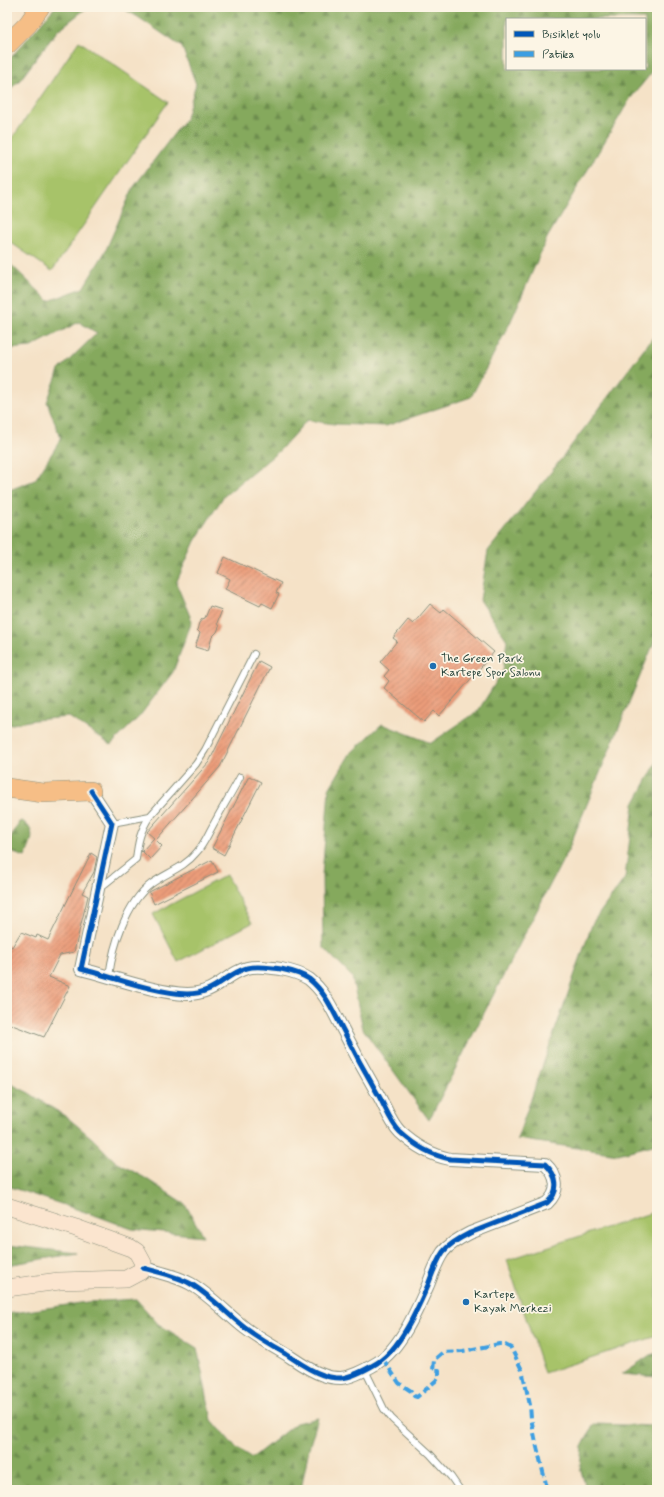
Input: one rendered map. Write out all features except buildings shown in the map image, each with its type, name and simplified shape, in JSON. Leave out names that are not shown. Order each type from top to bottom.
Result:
[{"type":"main road","points":[[7,45],[28,24],[40,7]]},
{"type":"main road","points":[[7,788],[43,793],[91,791]]},
{"type":"street","points":[[91,791],[112,823],[81,968],[160,991],[189,994],[207,991],[240,971],[248,968],[268,968],[300,973],[324,994],[391,1119],[407,1138],[437,1157],[545,1164],[554,1175],[556,1188],[555,1194],[547,1203],[461,1237],[443,1252],[415,1314],[396,1344],[383,1359],[366,1370],[342,1378],[323,1375],[306,1367],[247,1330],[208,1295],[190,1284],[176,1277],[143,1268]]},
{"type":"street","points":[[7,1206],[76,1228],[131,1248],[137,1252],[143,1263],[143,1268],[138,1274],[126,1279],[59,1281],[7,1288]]},
{"type":"lane","points":[[98,890],[136,859],[139,836],[143,826],[196,764],[205,750],[254,654]]},
{"type":"lane","points":[[109,976],[111,956],[115,944],[120,931],[137,899],[152,884],[187,863],[197,852],[240,777]]},
{"type":"lane","points":[[112,823],[150,816]]},
{"type":"lane","points":[[366,1370],[384,1409],[392,1419],[430,1454],[451,1477],[460,1490]]},
{"type":"green space","points":[[55,7],[88,7],[57,31],[20,80],[7,92],[7,62]]},
{"type":"green space","points":[[120,7],[657,7],[657,66],[630,99],[547,238],[510,323],[471,397],[386,426],[334,424],[307,420],[279,451],[223,497],[195,541],[176,583],[192,621],[173,672],[139,717],[111,745],[69,717],[34,720],[7,725],[7,491],[35,480],[61,439],[47,402],[59,370],[97,333],[79,322],[31,347],[7,349],[7,261],[49,301],[83,288],[105,252],[133,188],[186,118],[196,84],[182,47],[138,17]]},
{"type":"green space","points":[[79,41],[168,102],[52,271],[7,240],[7,146]]},
{"type":"green space","points":[[657,332],[657,635],[568,850],[429,1120],[363,1029],[352,977],[323,947],[322,875],[329,789],[350,754],[382,724],[431,743],[478,711],[503,671],[507,640],[480,600],[488,551],[552,471]]},
{"type":"green space","points":[[657,762],[657,1144],[618,1154],[517,1139],[593,922],[625,878],[634,804]]},
{"type":"green space","points":[[22,821],[27,825],[32,833],[31,842],[25,857],[11,852],[7,846],[19,822]]},
{"type":"green space","points":[[226,875],[252,923],[178,962],[153,914]]},
{"type":"green space","points":[[7,1082],[29,1093],[68,1118],[93,1139],[116,1162],[145,1178],[185,1204],[203,1236],[132,1229],[7,1186]]},
{"type":"green space","points":[[657,1211],[657,1336],[544,1373],[507,1260]]},
{"type":"green space","points":[[7,1245],[78,1253],[7,1265]]},
{"type":"green space","points":[[136,1299],[158,1324],[197,1348],[212,1420],[235,1447],[252,1458],[296,1423],[318,1418],[309,1448],[301,1490],[7,1490],[7,1314],[87,1302]]},
{"type":"green space","points":[[657,1353],[657,1377],[622,1374],[650,1355]]},
{"type":"green space","points":[[594,1424],[657,1426],[657,1490],[594,1490],[585,1486],[580,1466],[582,1447]]},
{"type":"marked path","points":[[383,1359],[399,1383],[417,1397],[439,1378],[439,1370],[433,1370],[434,1360],[443,1352],[463,1351],[499,1344],[503,1344],[511,1348],[522,1370],[546,1490]]},
{"type":"cycle path","points":[[91,791],[112,823],[81,969],[148,988],[187,994],[206,991],[239,971],[251,967],[281,969],[302,975],[315,984],[328,1001],[391,1120],[405,1137],[429,1152],[450,1159],[545,1164],[553,1173],[556,1184],[554,1194],[547,1203],[470,1233],[448,1246],[434,1268],[413,1317],[393,1348],[377,1363],[360,1372],[346,1377],[339,1378],[327,1376],[309,1369],[250,1332],[191,1284],[174,1276],[143,1268]]},
{"type":"place","name":"The Green Park Kartepe Spor Salonu","points":[[433,666]]},
{"type":"place","name":"Kartepe Kayak Merkezi","points":[[466,1302]]}]
